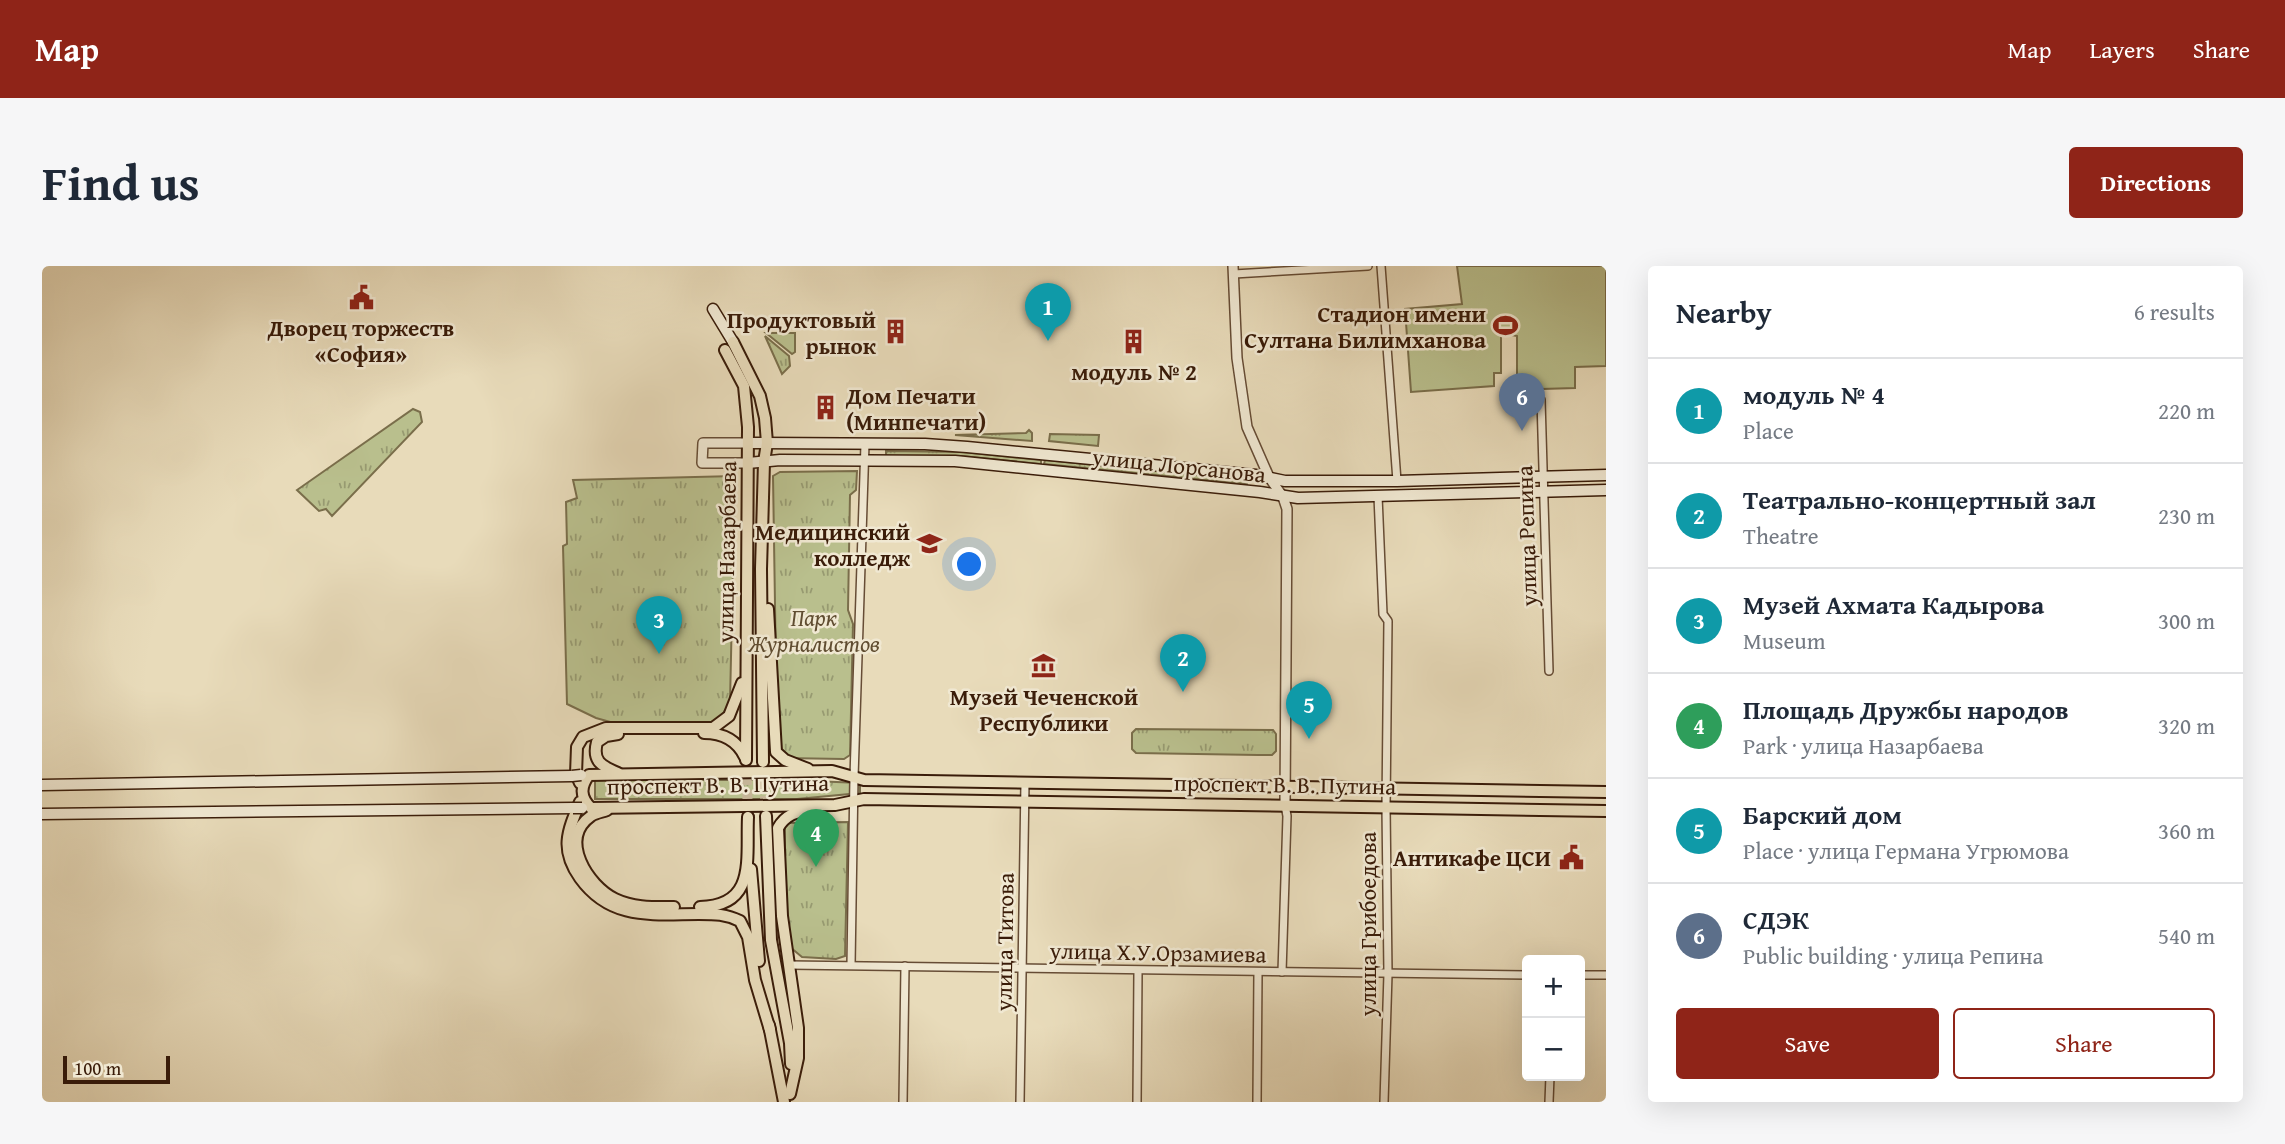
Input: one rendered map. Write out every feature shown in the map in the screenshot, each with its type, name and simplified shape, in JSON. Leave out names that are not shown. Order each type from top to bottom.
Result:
[{"type":"main road","points":[[713,309],[729,346]]},
{"type":"main road","name":"улица Назарбаева","points":[[621,775],[603,767],[597,761],[594,752],[597,742],[606,736],[718,734],[735,742],[746,760],[748,443],[744,386],[729,346]]},
{"type":"main road","name":"улица Назарбаева","points":[[729,346],[760,396],[765,418],[767,443],[761,554],[763,762]]},
{"type":"main road","name":"улица Лорсанова","points":[[748,443],[968,447],[1269,477],[1285,481],[1606,475]]},
{"type":"main road","name":"улица Лорсанова","points":[[748,463],[864,460],[968,462],[1259,492],[1283,497],[1606,490]]},
{"type":"main road","points":[[761,554],[766,572],[776,752],[785,760],[818,771]]},
{"type":"main road","points":[[746,674],[729,716],[713,728],[606,728],[583,737],[577,747],[576,774],[582,801],[568,833],[567,842],[572,865],[584,884],[608,904],[630,913],[724,914],[740,922],[748,937],[755,980],[788,1099]]},
{"type":"main road","name":"проспект В. В. Путина","points":[[1606,792],[864,779],[832,771],[581,775],[582,801],[614,807],[835,805],[863,799],[1606,811]]},
{"type":"main road","points":[[42,785],[581,775]]},
{"type":"main road","points":[[42,814],[582,801]]},
{"type":"main road","points":[[788,1099],[798,1058],[798,1044],[782,916],[778,828],[788,816],[835,805]]},
{"type":"main road","points":[[614,807],[591,816],[581,828],[576,842],[578,854],[591,880],[602,890],[615,899],[637,907],[716,907],[732,899],[740,890],[746,874],[748,817],[755,930],[770,1030]]},
{"type":"main road","points":[[766,816],[771,940],[790,1043],[788,1099]]},
{"type":"street","points":[[1282,972],[1287,816],[1287,509],[1283,497],[1269,477],[1247,427],[1237,358],[1233,270],[1368,266]]},
{"type":"street","points":[[1381,266],[1397,481]]},
{"type":"street","name":"улица Репина","points":[[1541,400],[1549,671]]},
{"type":"street","points":[[748,443],[703,443],[702,463],[748,463]]},
{"type":"street","points":[[851,965],[855,733],[865,444]]},
{"type":"street","name":"улица Грибоедова","points":[[1378,496],[1383,614],[1388,621],[1388,974],[1384,1102]]},
{"type":"street","name":"улица Титова","points":[[1020,1102],[1025,782]]},
{"type":"street","name":"улица Х.У.Орзамиева","points":[[789,965],[1522,975]]},
{"type":"street","points":[[903,1102],[905,966]]},
{"type":"street","points":[[1138,971],[1138,1102]]},
{"type":"street","points":[[1257,1102],[1258,972]]},
{"type":"street","points":[[1585,975],[1606,975]]},
{"type":"street","points":[[1549,1102],[1550,1081]]},
{"type":"green space","name":"Стадион имени Султана Билимханова","points":[[1457,266],[1606,266],[1606,366],[1575,367],[1575,388],[1517,393],[1517,336],[1501,333],[1501,373],[1494,373],[1494,386],[1411,392],[1405,309],[1462,304]]},
{"type":"green space","points":[[766,333],[795,333],[795,352],[792,354]]},
{"type":"green space","points":[[765,336],[789,356],[790,366],[782,374]]},
{"type":"green space","points":[[413,409],[420,412],[422,422],[332,516],[326,509],[319,511],[297,490]]},
{"type":"green space","points":[[1029,430],[1032,433],[1032,441],[955,435],[1026,433]]},
{"type":"green space","points":[[1050,434],[1099,435],[1098,446],[1049,441]]},
{"type":"green space","points":[[886,451],[963,452],[1041,460],[1041,464],[962,456],[886,456]]},
{"type":"green space","points":[[1045,460],[1247,480],[1247,484],[1044,464]]},
{"type":"green space","name":"Парк Журналистов","points":[[857,471],[856,490],[850,495],[848,610],[853,624],[850,755],[844,759],[783,758],[777,733],[773,476],[780,472]]},
{"type":"green space","points":[[735,476],[730,702],[721,717],[708,724],[621,725],[596,718],[567,704],[563,546],[567,544],[566,502],[577,498],[573,480]]},
{"type":"green space","points":[[1136,729],[1273,730],[1276,734],[1276,751],[1272,755],[1136,753],[1132,749],[1132,733]]},
{"type":"green space","points":[[595,780],[789,780],[860,783],[860,793],[797,799],[595,799]]},
{"type":"green space","points":[[848,822],[845,956],[836,959],[802,957],[790,947],[785,912],[785,823]]},
{"type":"tunnel","points":[[746,760],[748,813]]},
{"type":"tunnel","points":[[763,766],[766,813]]},
{"type":"place","name":"Дворец торжеств «София»","points":[[361,297]]},
{"type":"place","name":"Стадион имени Султана Билимханова","points":[[1506,326]]},
{"type":"place","name":"Продуктовый рынок","points":[[896,332]]},
{"type":"place","name":"модуль № 4","points":[[1048,341]]},
{"type":"place","name":"модуль № 2","points":[[1134,341]]},
{"type":"place","name":"Дом Печати (Минпечати)","points":[[826,408]]},
{"type":"place","name":"СДЭК","points":[[1522,431]]},
{"type":"place","name":"Медицинский колледж","points":[[930,544]]},
{"type":"place","name":"Музей Ахмата Кадырова","points":[[659,654]]},
{"type":"place","name":"Музей Чеченской Республики","points":[[1044,666]]},
{"type":"place","name":"Театрально-концертный зал","points":[[1183,692]]},
{"type":"place","name":"Барский дом","points":[[1309,739]]},
{"type":"place","name":"Антикафе ЦСИ","points":[[1571,857]]},
{"type":"place","name":"Площадь Дружбы народов","points":[[816,867]]}]
